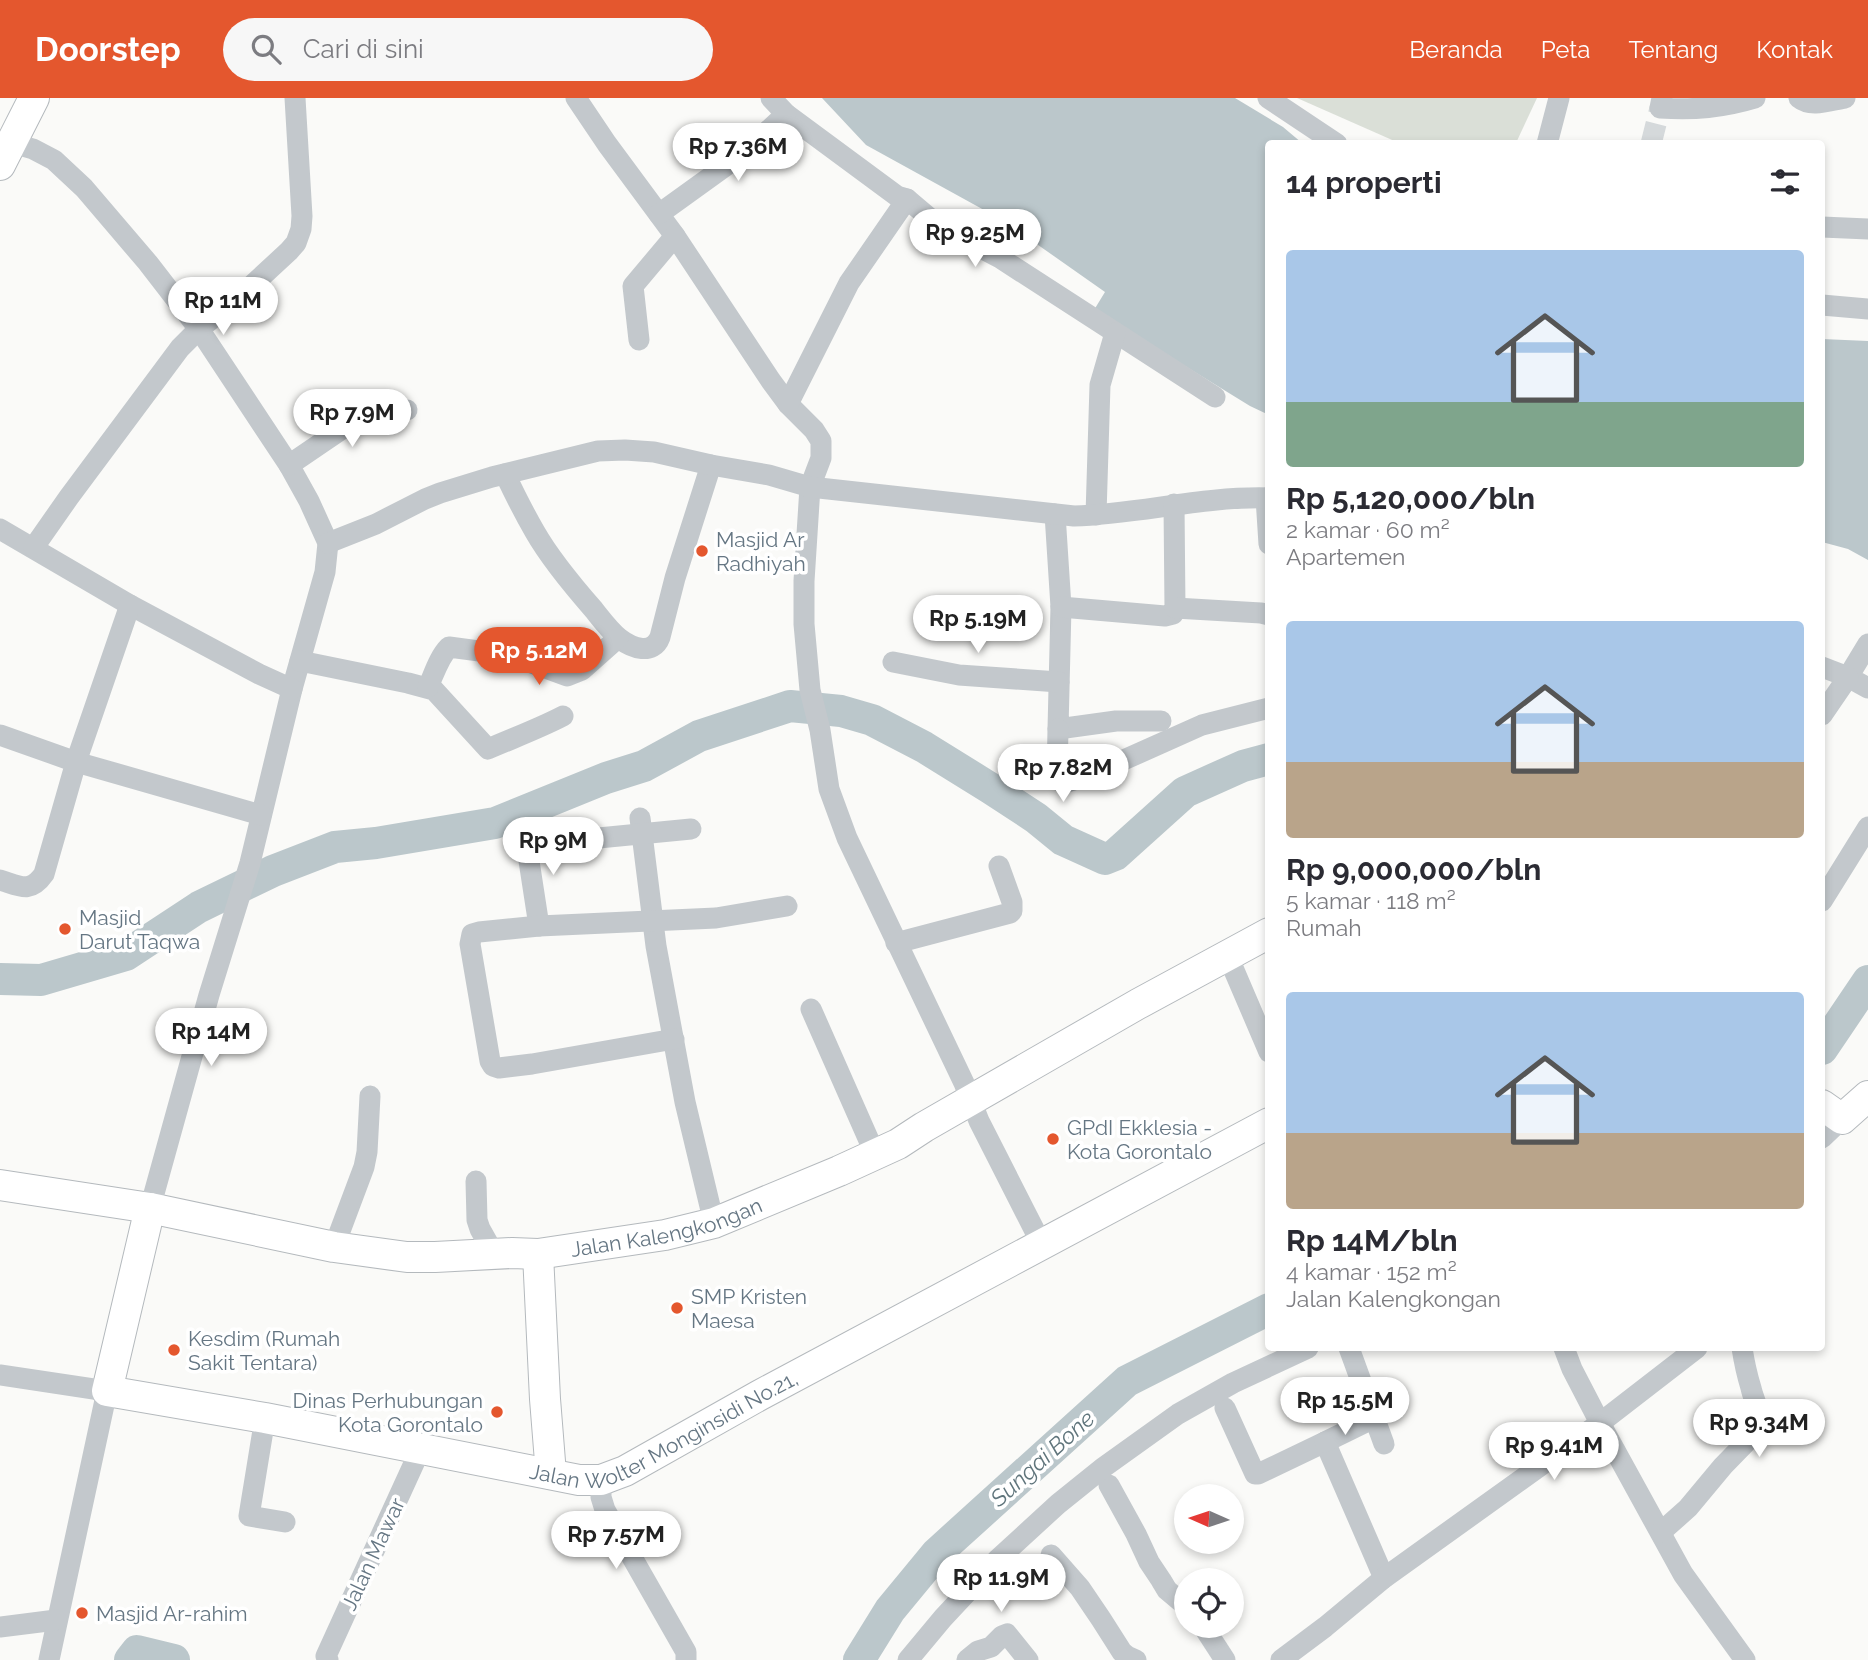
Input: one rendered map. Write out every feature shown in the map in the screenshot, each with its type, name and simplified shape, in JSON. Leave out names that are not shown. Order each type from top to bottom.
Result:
[{"type":"highway","points":[[3,151],[34,98]]},
{"type":"highway","name":"Jalan Kalengkongan","points":[[0,1185],[150,1208],[334,1248],[407,1256],[538,1254],[665,1236],[714,1223],[815,1182],[898,1144],[1227,954],[1265,935]]},
{"type":"highway","points":[[1828,1121],[1868,1096]]},
{"type":"highway","name":"Jalan Wolter Monginsidi No.21,","points":[[107,1391],[265,1418],[579,1480],[601,1480],[625,1471],[760,1395],[1265,1124]]},
{"type":"highway","points":[[107,1391],[150,1208]]},
{"type":"highway","points":[[538,1254],[551,1474]]},
{"type":"street","points":[[34,547],[180,348],[199,329],[248,290],[296,243],[302,216],[295,98]]},
{"type":"street","points":[[576,98],[675,236],[788,404],[821,441],[821,458],[810,487],[804,624],[810,690],[820,730],[829,789],[847,838],[979,1121],[1041,1243]]},
{"type":"street","points":[[1268,98],[1331,140]]},
{"type":"street","points":[[1548,140],[1559,98]]},
{"type":"street","points":[[1662,98],[1660,108],[1694,104],[1731,105],[1755,98]]},
{"type":"street","points":[[1799,98],[1811,103],[1845,98]]},
{"type":"street","points":[[659,214],[745,152],[779,106],[858,168],[897,196],[907,199],[933,221],[1000,258],[1215,397]]},
{"type":"street","points":[[3,151],[19,145],[54,160],[84,188],[148,263],[199,329],[289,465],[328,543],[325,572],[292,689],[250,863],[209,995],[150,1208]]},
{"type":"street","points":[[788,404],[849,283],[907,199]]},
{"type":"street","points":[[1825,227],[1868,229]]},
{"type":"street","points":[[639,340],[633,286],[675,236]]},
{"type":"street","points":[[1825,305],[1868,309]]},
{"type":"street","points":[[1096,515],[1100,385],[1115,333]]},
{"type":"street","points":[[289,465],[361,416],[407,410]]},
{"type":"street","points":[[328,543],[376,524],[425,499],[465,485],[598,451],[613,450],[654,452],[769,475],[810,487],[1074,516],[1174,504],[1265,498]]},
{"type":"street","points":[[505,474],[548,553],[583,597],[618,638],[647,649],[657,645],[677,569],[711,465]]},
{"type":"street","points":[[1061,607],[1165,616],[1173,614],[1174,504]]},
{"type":"street","points":[[1055,514],[1061,607],[1057,778],[1060,781],[1064,783],[1107,770],[1202,725],[1265,709]]},
{"type":"street","points":[[0,529],[130,606],[292,689]]},
{"type":"street","points":[[0,880],[29,887],[37,883],[44,874],[76,762],[130,606]]},
{"type":"street","points":[[1175,607],[1265,616]]},
{"type":"street","points":[[428,687],[444,651],[449,647],[510,654],[567,676],[582,670],[618,638]]},
{"type":"street","points":[[1825,711],[1868,644]]},
{"type":"street","points":[[300,661],[428,687],[439,694],[488,749],[563,716]]},
{"type":"street","points":[[893,662],[959,675],[1059,682]]},
{"type":"street","points":[[1825,668],[1868,688]]},
{"type":"street","points":[[1058,729],[1116,722],[1161,722]]},
{"type":"street","points":[[0,735],[76,762],[261,815]]},
{"type":"street","points":[[578,840],[641,826],[691,829]]},
{"type":"street","points":[[641,826],[656,946],[685,1102],[714,1223]]},
{"type":"street","points":[[1825,896],[1868,827]]},
{"type":"street","points":[[525,835],[539,926]]},
{"type":"street","points":[[896,943],[1010,913],[1012,902],[999,866]]},
{"type":"street","points":[[674,1039],[532,1064],[499,1068],[493,1066],[470,944],[472,934],[539,926],[716,918],[787,906]]},
{"type":"street","points":[[1227,954],[1265,1043]]},
{"type":"street","points":[[811,1009],[876,1154]]},
{"type":"street","points":[[334,1248],[365,1167],[370,1096]]},
{"type":"street","points":[[476,1181],[477,1220],[494,1254]]},
{"type":"street","points":[[908,1660],[998,1559],[1104,1466],[1178,1414],[1233,1383],[1302,1351]]},
{"type":"street","points":[[1350,1351],[1384,1444]]},
{"type":"street","points":[[1565,1351],[1600,1423],[1683,1574],[1745,1660]]},
{"type":"street","points":[[1281,1660],[1384,1578],[1600,1423],[1693,1351]]},
{"type":"street","points":[[1661,1532],[1688,1508],[1759,1429],[1761,1421],[1743,1351]]},
{"type":"street","name":"Jalan Wolter Monginsidi No.21,","points":[[0,1376],[107,1391]]},
{"type":"street","points":[[49,1660],[107,1391]]},
{"type":"street","points":[[1225,1408],[1255,1474],[1374,1418]]},
{"type":"street","points":[[265,1418],[249,1516],[285,1522]]},
{"type":"street","points":[[1325,1442],[1384,1578]]},
{"type":"street","name":"Jalan Mawar","points":[[328,1660],[326,1656],[421,1448]]},
{"type":"street","points":[[601,1480],[601,1497],[605,1510],[686,1652],[685,1660]]},
{"type":"street","points":[[1109,1485],[1149,1562],[1167,1590],[1174,1596]]},
{"type":"street","points":[[1051,1555],[1080,1588],[1122,1652],[1136,1660]]},
{"type":"street","points":[[0,1627],[56,1620]]},
{"type":"street","points":[[967,1660],[978,1651],[991,1647],[1007,1634],[1028,1660]]},
{"type":"street","points":[[1211,1638],[1225,1660]]},
{"type":"shaded area","points":[[822,98],[1235,98],[1283,127],[1298,140],[1265,140],[1265,413],[1094,310],[1105,292],[1004,221],[866,145]]},
{"type":"shaded area","points":[[1297,98],[1537,98],[1517,140],[1392,140]]},
{"type":"shaded area","points":[[1825,339],[1868,341],[1868,560],[1848,549],[1825,543]]},
{"type":"waterway","points":[[0,979],[41,980],[126,955],[199,907],[273,871],[335,847],[376,843],[495,823],[606,778],[644,766],[699,736],[790,706],[841,711],[872,720],[924,747],[990,788],[1036,818],[1063,840],[1105,859],[1115,855],[1185,792],[1243,766],[1265,760]]},
{"type":"waterway","name":"Sungai Bone","points":[[1825,1045],[1868,981]]},
{"type":"waterway","name":"Sungai Bone","points":[[859,1660],[890,1610],[937,1553],[1127,1381],[1265,1311]]},
{"type":"waterway","points":[[130,1660],[137,1651],[174,1660]]},
{"type":"tunnel","points":[[1652,140],[1660,108]]},
{"type":"place","name":"Masjid Ar Radhiyah","points":[[702,551]]},
{"type":"place","name":"Masjid Darut Taqwa","points":[[65,929]]},
{"type":"place","name":"GPdI Ekklesia - Kota Gorontalo","points":[[1053,1139]]},
{"type":"place","name":"SMP Kristen Maesa","points":[[677,1308]]},
{"type":"place","name":"Kesdim (Rumah Sakit Tentara)","points":[[174,1350]]},
{"type":"place","name":"Dinas Perhubungan Kota Gorontalo","points":[[497,1412]]},
{"type":"place","name":"Masjid Ar-rahim","points":[[82,1613]]}]
